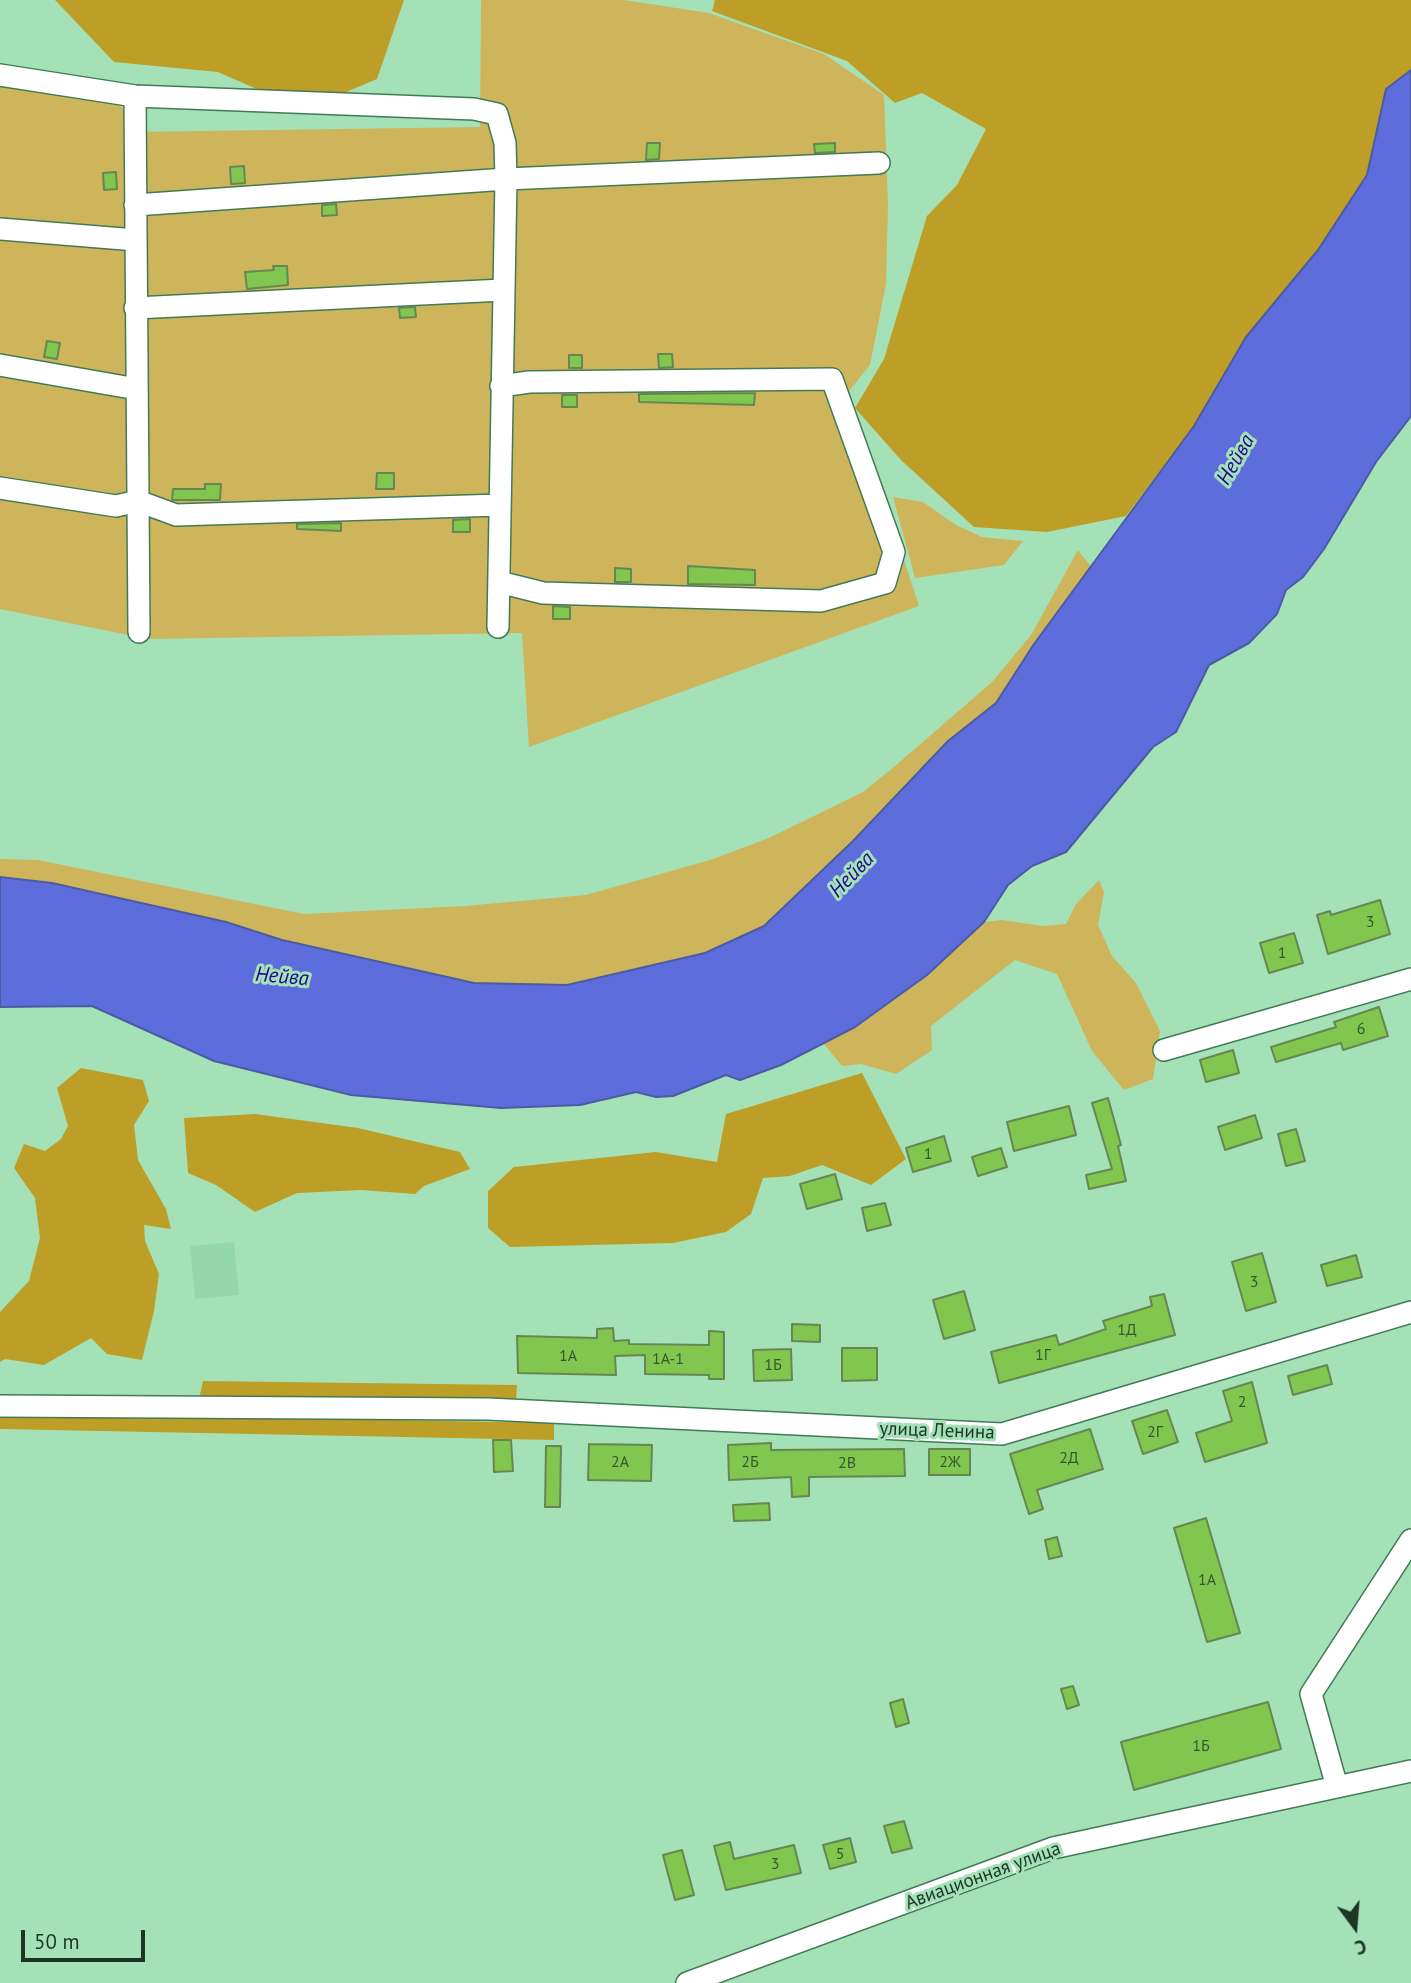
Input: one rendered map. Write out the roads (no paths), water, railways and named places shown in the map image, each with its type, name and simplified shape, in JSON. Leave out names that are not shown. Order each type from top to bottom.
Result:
[{"type":"street","points":[[0,75],[135,96],[474,108],[497,114],[505,143],[506,179],[498,627]]},
{"type":"street","points":[[135,96],[139,632]]},
{"type":"street","points":[[135,205],[506,179],[879,163]]},
{"type":"street","points":[[0,229],[136,240]]},
{"type":"street","points":[[135,308],[503,290]]},
{"type":"street","points":[[0,365],[137,389]]},
{"type":"street","points":[[499,582],[543,593],[821,601],[885,583],[894,552],[832,379],[529,382],[501,386]]},
{"type":"street","points":[[0,488],[116,506],[138,501],[176,515],[500,505]]},
{"type":"street","points":[[1164,1050],[1411,979]]},
{"type":"street","name":"улица Ленина","points":[[0,1406],[488,1409],[1002,1434],[1411,1312]]},
{"type":"street","points":[[1337,1787],[1311,1694],[1411,1540]]},
{"type":"street","name":"Авиационная улица","points":[[687,1983],[1053,1849],[1411,1771]]},
{"type":"water","name":"Нейва","points":[[1411,70],[1411,416],[1376,462],[1324,549],[1303,577],[1286,590],[1277,614],[1249,643],[1209,665],[1176,732],[1153,747],[1066,852],[1032,866],[1008,885],[984,922],[927,975],[855,1027],[781,1065],[740,1080],[726,1075],[673,1096],[656,1097],[636,1092],[580,1105],[501,1108],[351,1095],[214,1061],[92,1006],[0,1007],[0,877],[52,883],[226,922],[282,940],[474,983],[567,985],[705,953],[764,926],[853,841],[948,741],[996,703],[1034,644],[1194,426],[1246,337],[1318,250],[1367,175],[1386,89]]}]
